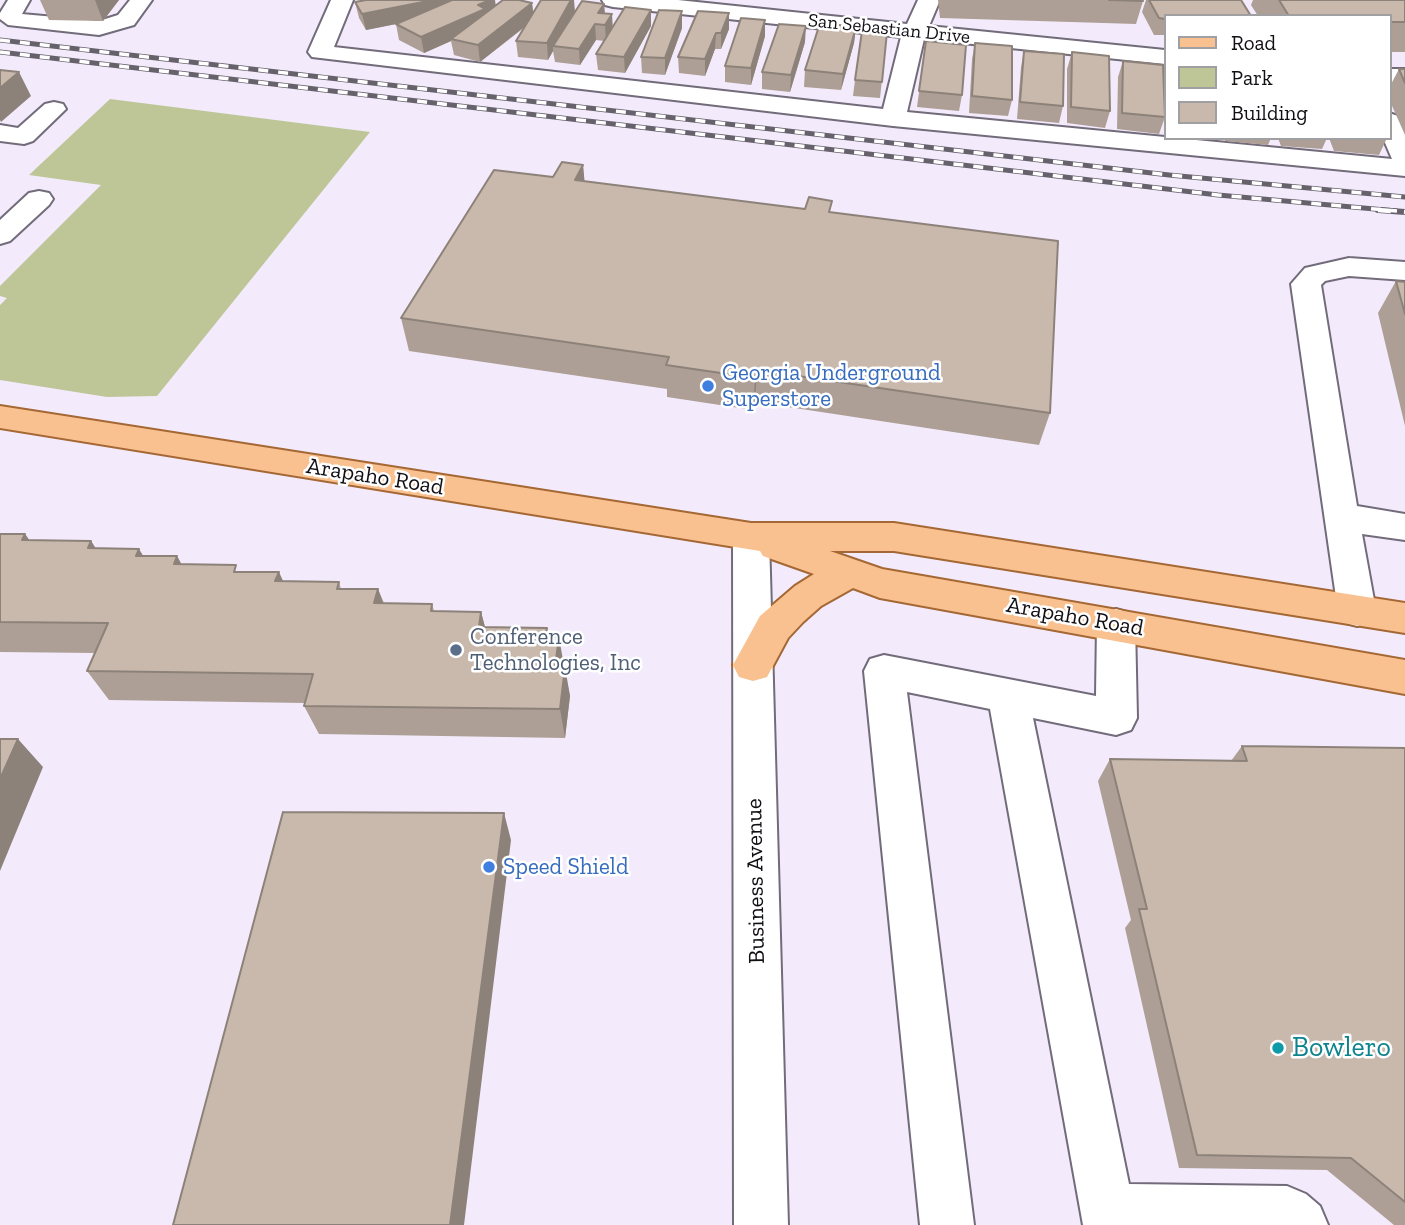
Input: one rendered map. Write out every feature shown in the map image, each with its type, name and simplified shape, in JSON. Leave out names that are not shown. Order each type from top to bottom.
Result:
[{"type":"main road","name":"Arapaho Road","points":[[0,417],[751,537],[894,537],[1405,618]]},
{"type":"main road","name":"Arapaho Road","points":[[751,537],[880,583],[1405,677]]},
{"type":"main road","points":[[753,665],[774,627],[789,611],[808,596],[850,572]]},
{"type":"street","points":[[0,0],[19,0]]},
{"type":"street","points":[[19,0],[9,16],[16,20],[99,28],[126,20],[141,0]]},
{"type":"street","points":[[342,0],[320,52],[893,118],[1405,168]]},
{"type":"street","name":"San Sebastian Drive","points":[[613,0],[1164,57]]},
{"type":"street","points":[[893,118],[914,32],[929,0]]},
{"type":"street","points":[[0,133],[24,136],[54,109]]},
{"type":"street","points":[[1391,126],[1405,159]]},
{"type":"street","points":[[0,235],[39,199]]},
{"type":"street","points":[[1357,611],[1306,284],[1315,274],[1349,267],[1405,271]]},
{"type":"street","points":[[1341,517],[1405,527]]},
{"type":"street","name":"Business Avenue","points":[[751,537],[761,1225]]},
{"type":"street","points":[[947,1225],[884,671],[1116,718],[1116,624]]},
{"type":"street","points":[[1008,696],[1109,1218],[1287,1213],[1301,1225]]},
{"type":"green space","points":[[110,99],[370,132],[157,396],[107,397],[0,380],[0,305],[7,298],[0,296],[0,286],[101,185],[29,175]]},
{"type":"building","points":[[433,0],[362,14],[355,2]]},
{"type":"building","points":[[452,0],[490,0],[478,5],[485,9],[421,37],[396,24]]},
{"type":"building","points":[[503,0],[532,3],[478,45],[451,39]]},
{"type":"building","points":[[541,0],[571,0],[547,43],[516,41]]},
{"type":"building","points":[[1149,0],[1241,0],[1250,14],[1164,14],[1164,19],[1159,18]]},
{"type":"building","points":[[1279,0],[1405,0],[1405,22],[1391,22],[1391,14],[1288,14]]},
{"type":"building","points":[[582,1],[604,4],[598,13],[612,14],[605,25],[595,24],[579,49],[553,46]]},
{"type":"building","points":[[625,7],[651,10],[624,57],[596,54]]},
{"type":"building","points":[[659,10],[682,11],[665,58],[641,57]]},
{"type":"building","points":[[698,11],[729,13],[721,33],[716,33],[705,59],[678,57]]},
{"type":"building","points":[[741,18],[765,20],[751,68],[725,66]]},
{"type":"building","points":[[820,23],[856,27],[843,74],[805,70]]},
{"type":"building","points":[[779,24],[806,26],[791,75],[762,72]]},
{"type":"building","points":[[862,31],[887,32],[882,82],[855,80]]},
{"type":"building","points":[[926,41],[966,45],[962,95],[919,91]]},
{"type":"building","points":[[975,43],[1012,46],[1012,100],[972,96]]},
{"type":"building","points":[[1024,51],[1064,54],[1063,106],[1020,102]]},
{"type":"building","points":[[1072,52],[1109,56],[1110,111],[1071,107]]},
{"type":"building","points":[[1123,61],[1163,65],[1164,117],[1122,113]]},
{"type":"building","points":[[1399,69],[1405,69],[1405,83]]},
{"type":"building","points":[[0,70],[19,72],[0,88]]},
{"type":"building","points":[[562,162],[583,165],[575,180],[805,209],[809,197],[832,201],[829,212],[1058,241],[1050,413],[757,370],[755,378],[666,365],[669,357],[401,318],[494,170],[553,177]]},
{"type":"building","points":[[1396,281],[1405,282],[1405,314]]},
{"type":"building","points":[[0,534],[25,534],[22,540],[91,541],[88,548],[139,549],[136,556],[177,556],[174,564],[236,565],[234,572],[279,572],[275,581],[339,582],[337,589],[378,589],[374,603],[432,604],[431,611],[481,612],[479,627],[547,628],[545,637],[559,637],[555,667],[565,667],[560,709],[304,706],[313,674],[87,671],[108,623],[0,622]]},
{"type":"building","points":[[0,739],[18,739],[0,779]]},
{"type":"building","name":"Bowlero","points":[[1242,746],[1405,748],[1405,1202],[1351,1158],[1197,1155],[1139,909],[1147,909],[1110,759],[1247,761]]},
{"type":"building","points":[[283,812],[504,813],[450,1225],[173,1225]]},
{"type":"railway","points":[[0,40],[1169,175],[1405,197]]},
{"type":"railway","points":[[0,52],[1218,195],[1397,211]]},
{"type":"railway","points":[[1378,210],[1405,212]]},
{"type":"place","name":"Georgia Underground Superstore","points":[[708,386]]},
{"type":"place","name":"Conference Technologies, Inc","points":[[456,650]]},
{"type":"place","name":"Speed Shield","points":[[489,867]]},
{"type":"place","name":"Bowlero","points":[[1278,1048]]}]
